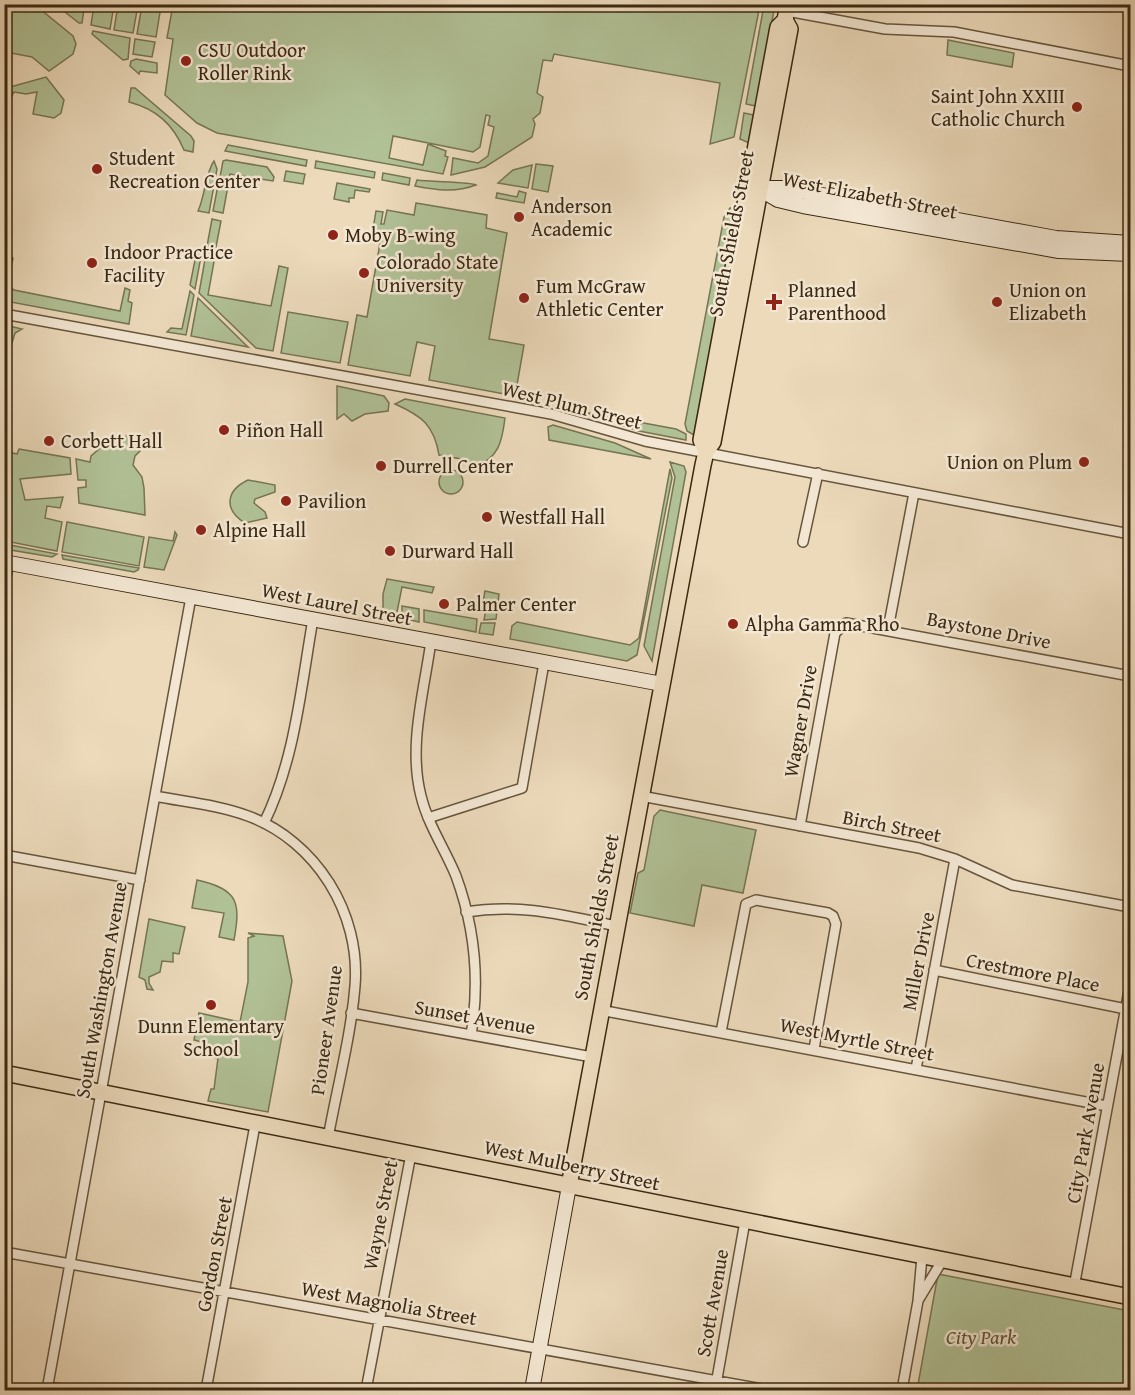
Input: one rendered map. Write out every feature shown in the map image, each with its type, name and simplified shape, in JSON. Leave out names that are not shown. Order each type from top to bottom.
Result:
[{"type":"main road","name":"South Shields Street","points":[[532,1390],[600,1010],[706,452],[713,442],[755,189],[790,29],[786,12]]},
{"type":"main road","name":"West Elizabeth Street","points":[[755,189],[783,188],[1056,238],[1131,243]]},
{"type":"main road","name":"West Elizabeth Street","points":[[755,189],[778,200],[803,206],[1031,247],[1074,253],[1131,254]]},
{"type":"main road","name":"West Laurel Street","points":[[7,563],[662,684]]},
{"type":"main road","name":"West Mulberry Street","points":[[4,1073],[255,1125],[1131,1298]]},
{"type":"street","points":[[786,12],[885,29],[954,32],[1131,66]]},
{"type":"street","name":"West Plum Street","points":[[4,314],[551,414],[645,441],[1131,534]]},
{"type":"street","points":[[803,542],[818,473]]},
{"type":"street","points":[[888,629],[914,493]]},
{"type":"street","points":[[4,586],[7,563]]},
{"type":"street","name":"South Washington Avenue","points":[[47,1389],[191,597]]},
{"type":"street","points":[[264,823],[273,804],[289,755],[313,619]]},
{"type":"street","name":"Baystone Drive","points":[[841,625],[852,622],[1131,676]]},
{"type":"street","name":"Wagner Drive","points":[[800,826],[835,633],[841,625]]},
{"type":"street","points":[[431,641],[416,758],[421,797],[428,818],[456,877],[474,944],[476,974],[471,1035]]},
{"type":"street","points":[[428,818],[522,788],[544,663]]},
{"type":"street","name":"Pioneer Avenue","points":[[155,796],[228,810],[264,823],[287,837],[319,867],[342,907],[355,962],[351,1013],[328,1138]]},
{"type":"street","name":"Birch Street","points":[[641,796],[919,848],[955,859],[1012,885],[1131,907]]},
{"type":"street","points":[[4,855],[140,880]]},
{"type":"street","name":"Miller Drive","points":[[916,1069],[955,859]]},
{"type":"street","points":[[721,1032],[746,904],[756,900],[790,906],[828,913],[836,921],[814,1049]]},
{"type":"street","points":[[466,912],[514,907],[616,926]]},
{"type":"street","name":"Crestmore Place","points":[[934,970],[1126,1009]]},
{"type":"street","name":"City Park Avenue","points":[[1074,1287],[1131,985]]},
{"type":"street","name":"West Myrtle Street","points":[[600,1010],[1107,1106]]},
{"type":"street","name":"Sunset Avenue","points":[[351,1013],[592,1057]]},
{"type":"street","name":"Gordon Street","points":[[206,1390],[255,1125]]},
{"type":"street","name":"Wayne Street","points":[[366,1390],[411,1154]]},
{"type":"street","name":"Scott Avenue","points":[[715,1386],[745,1221]]},
{"type":"street","name":"West Magnolia Street","points":[[4,1252],[539,1349],[715,1386],[768,1390]]},
{"type":"street","points":[[902,1390],[918,1301],[922,1257]]},
{"type":"street","points":[[918,1301],[942,1261]]},
{"type":"street","points":[[47,1389],[68,1390]]},
{"type":"green space","points":[[5,4],[35,5],[73,36],[76,44],[73,54],[49,71],[32,57],[5,52]]},
{"type":"green space","points":[[173,4],[760,5],[734,137],[710,144],[720,83],[554,54],[552,61],[543,60],[537,93],[543,97],[540,113],[533,119],[535,124],[532,137],[485,167],[451,175],[453,158],[478,163],[488,156],[494,127],[488,125],[490,116],[486,115],[480,147],[473,152],[393,136],[389,158],[423,165],[428,144],[446,151],[445,156],[448,157],[443,174],[217,133],[197,123],[165,95],[173,39],[167,38]]},
{"type":"green space","points":[[56,5],[84,9],[82,23],[79,23]]},
{"type":"green space","points":[[94,5],[114,5],[110,29],[91,25]]},
{"type":"green space","points":[[118,5],[138,5],[133,33],[114,30]]},
{"type":"green space","points":[[142,5],[161,6],[156,37],[137,34]]},
{"type":"green space","points":[[764,5],[775,5],[756,106],[746,104]]},
{"type":"green space","points":[[93,31],[130,38],[128,59],[123,60],[92,34]]},
{"type":"green space","points":[[135,39],[155,42],[152,57],[133,54]]},
{"type":"green space","points":[[948,40],[1014,53],[1012,67],[947,55]]},
{"type":"green space","points":[[136,59],[157,63],[157,73],[140,71],[139,74],[130,66],[131,61]]},
{"type":"green space","points":[[46,77],[64,100],[61,113],[54,118],[33,114],[37,92],[26,94],[14,92],[12,96],[10,87]]},
{"type":"green space","points":[[131,88],[135,88],[191,136],[194,141],[193,152],[184,150],[169,125],[155,113],[129,102]]},
{"type":"green space","points":[[744,113],[754,115],[749,143],[740,139]]},
{"type":"green space","points":[[228,145],[307,160],[306,166],[225,151]]},
{"type":"green space","points":[[214,161],[217,169],[209,213],[198,211],[209,171]]},
{"type":"green space","points":[[223,161],[267,167],[274,177],[273,181],[230,174],[229,178],[220,177]]},
{"type":"green space","points":[[316,161],[375,172],[374,178],[315,168]]},
{"type":"green space","points":[[536,164],[553,166],[548,192],[532,189]]},
{"type":"green space","points":[[532,165],[528,188],[498,183],[513,170]]},
{"type":"green space","points":[[286,171],[305,174],[303,184],[284,181]]},
{"type":"green space","points":[[383,173],[410,178],[409,185],[382,180]]},
{"type":"green space","points":[[417,180],[476,185],[461,189],[438,190],[415,186]]},
{"type":"green space","points":[[337,183],[370,189],[369,192],[355,190],[354,198],[349,198],[349,202],[334,199]]},
{"type":"green space","points":[[218,185],[228,186],[223,213],[213,211]]},
{"type":"green space","points":[[519,191],[526,193],[524,203],[496,198],[497,193],[517,197]]},
{"type":"green space","points":[[416,203],[487,215],[486,228],[507,233],[489,339],[524,345],[515,396],[429,380],[435,346],[417,342],[410,376],[348,365],[357,315],[367,317],[380,242],[371,241],[376,211],[383,212],[381,224],[384,224],[387,210],[414,215]]},
{"type":"green space","points":[[730,208],[734,208],[735,215],[694,435],[687,431],[685,424],[724,217]]},
{"type":"green space","points":[[212,219],[221,221],[216,247],[207,246]]},
{"type":"green space","points":[[197,250],[202,251],[195,289],[190,285]]},
{"type":"green space","points":[[5,252],[13,258],[8,285],[14,290],[120,311],[125,288],[130,290],[128,301],[132,303],[129,324],[5,301]]},
{"type":"green space","points":[[206,254],[215,256],[208,295],[271,306],[279,266],[288,268],[273,351],[256,348],[199,293]]},
{"type":"green space","points":[[190,291],[194,295],[186,335],[167,332],[171,328],[182,329]]},
{"type":"green space","points":[[198,298],[248,347],[191,336]]},
{"type":"green space","points":[[288,312],[348,322],[340,363],[281,353]]},
{"type":"green space","points":[[5,325],[22,329],[15,333],[11,346],[5,347]]},
{"type":"green space","points":[[337,386],[384,396],[389,403],[388,411],[365,414],[352,421],[344,414],[337,419]]},
{"type":"green space","points":[[405,399],[505,418],[498,448],[489,459],[474,467],[467,460],[439,455],[434,436],[425,423],[413,413],[395,404]]},
{"type":"green space","points":[[584,412],[676,429],[686,434],[686,440],[639,431]]},
{"type":"green space","points":[[553,425],[615,443],[651,459],[549,440],[548,427]]},
{"type":"green space","points":[[127,435],[135,441],[140,451],[135,456],[133,465],[142,477],[145,515],[79,503],[78,488],[86,487],[86,480],[78,480],[76,459],[90,462],[91,456],[106,443],[120,443]]},
{"type":"green space","points":[[19,449],[70,458],[71,474],[20,479],[25,500],[63,497],[60,508],[47,506],[45,518],[62,522],[57,551],[5,541],[5,484],[8,476],[5,473],[5,451],[17,454]]},
{"type":"green space","points":[[670,462],[684,466],[686,472],[652,661],[644,646],[675,477]]},
{"type":"green space","points":[[670,469],[672,478],[637,655],[627,661],[510,639],[512,626],[517,622],[630,645],[639,638]]},
{"type":"green space","points":[[451,470],[456,471],[462,477],[462,487],[456,493],[451,494],[446,493],[440,487],[439,482],[440,477],[446,471]]},
{"type":"green space","points":[[248,480],[275,485],[275,492],[255,499],[254,503],[265,512],[267,518],[245,523],[233,512],[230,501],[231,495],[240,484]]},
{"type":"green space","points":[[67,522],[144,537],[139,566],[62,552]]},
{"type":"green space","points":[[175,532],[177,535],[164,570],[144,567],[149,537],[173,541]]},
{"type":"green space","points":[[5,544],[57,554],[52,557],[5,549]]},
{"type":"green space","points":[[62,555],[139,568],[134,572],[63,559]]},
{"type":"green space","points":[[387,579],[434,587],[432,593],[402,587],[396,617],[383,615],[383,594]]},
{"type":"green space","points":[[485,591],[499,594],[496,619],[484,620],[487,603],[483,602]]},
{"type":"green space","points":[[402,606],[419,609],[419,622],[402,618]]},
{"type":"green space","points":[[424,610],[477,619],[476,632],[424,622]]},
{"type":"green space","points":[[481,623],[495,623],[493,635],[479,633]]},
{"type":"green space","points":[[660,810],[756,830],[743,893],[702,885],[694,926],[630,913],[638,873],[644,870],[654,816]]},
{"type":"green space","points":[[197,880],[221,888],[234,899],[237,916],[234,940],[219,937],[224,913],[192,908]]},
{"type":"green space","points":[[149,919],[185,927],[179,954],[173,953],[173,962],[162,961],[160,972],[149,977],[153,990],[147,989],[145,980],[139,977]]},
{"type":"green space","points":[[248,933],[283,936],[292,981],[268,1112],[208,1101],[211,1089],[214,1089],[218,1058],[200,1055],[202,1042],[194,1040],[199,1013],[240,1022],[248,982],[248,938],[254,936]]},
{"type":"green space","name":"City Park","points":[[938,1274],[1130,1311],[1130,1390],[917,1390]]},
{"type":"place","name":"CSU Outdoor Roller Rink","points":[[186,61]]},
{"type":"place","name":"Saint John XXIII Catholic Church","points":[[1077,107]]},
{"type":"place","name":"Student Recreation Center","points":[[97,169]]},
{"type":"place","name":"Anderson Academic","points":[[519,217]]},
{"type":"place","name":"Moby B-wing","points":[[333,235]]},
{"type":"place","name":"Indoor Practice Facility","points":[[92,263]]},
{"type":"place","name":"Colorado State University","points":[[364,273]]},
{"type":"place","name":"Fum McGraw Athletic Center","points":[[524,298]]},
{"type":"place","name":"Planned Parenthood","points":[[774,302]]},
{"type":"place","name":"Union on Elizabeth","points":[[997,302]]},
{"type":"place","name":"Piñon Hall","points":[[224,430]]},
{"type":"place","name":"Corbett Hall","points":[[49,441]]},
{"type":"place","name":"Union on Plum","points":[[1084,462]]},
{"type":"place","name":"Durrell Center","points":[[381,466]]},
{"type":"place","name":"Pavilion","points":[[286,501]]},
{"type":"place","name":"Westfall Hall","points":[[487,517]]},
{"type":"place","name":"Alpine Hall","points":[[201,530]]},
{"type":"place","name":"Durward Hall","points":[[390,551]]},
{"type":"place","name":"Palmer Center","points":[[444,604]]},
{"type":"place","name":"Alpha Gamma Rho","points":[[733,624]]},
{"type":"place","name":"Dunn Elementary School","points":[[211,1005]]}]
